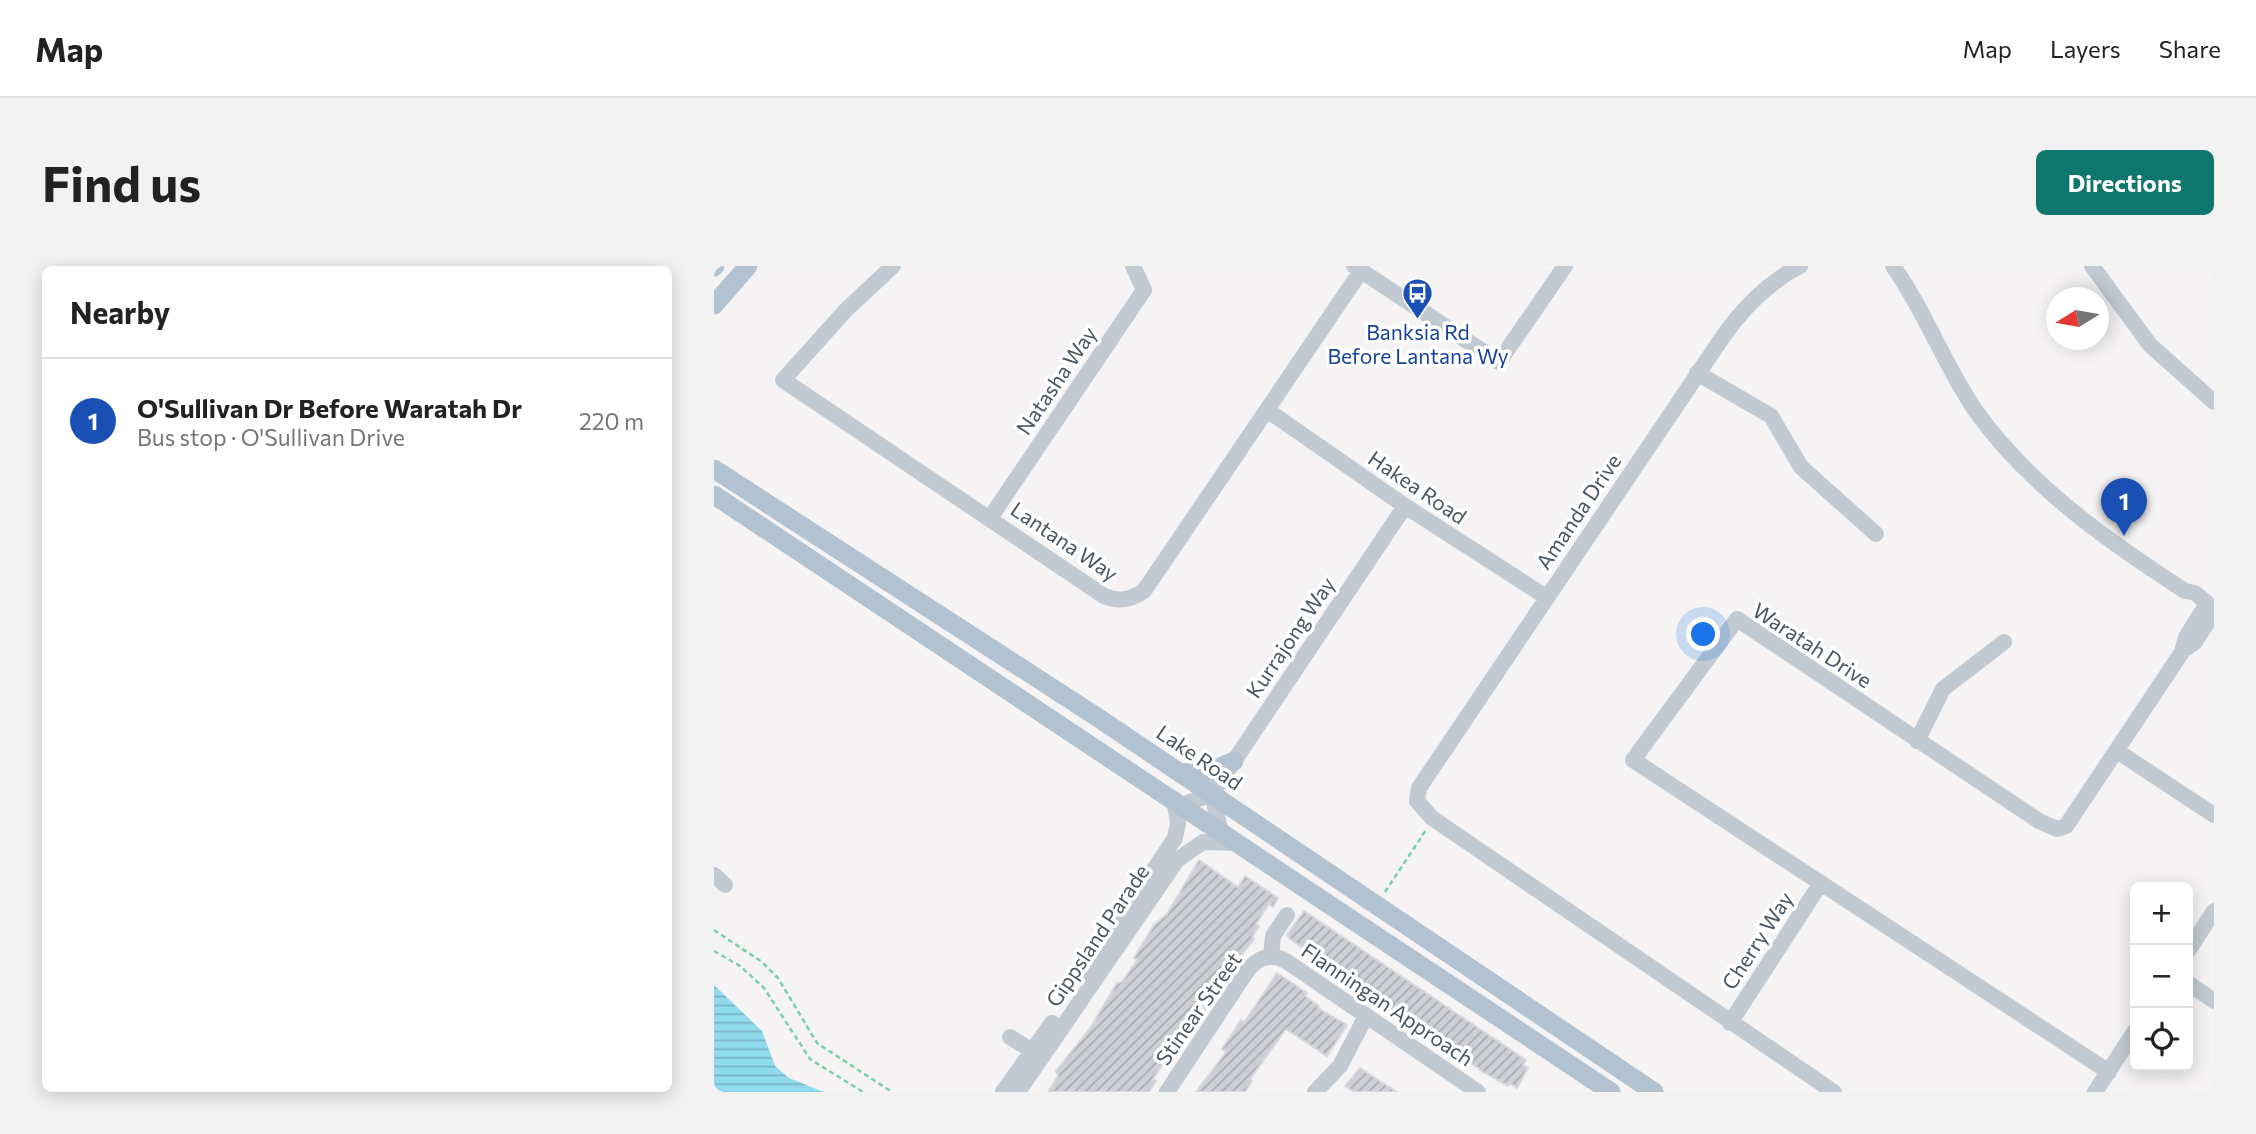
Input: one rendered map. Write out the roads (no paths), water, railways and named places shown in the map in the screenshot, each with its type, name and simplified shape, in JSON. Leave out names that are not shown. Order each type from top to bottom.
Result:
[{"type":"main road","points":[[714,305],[748,266]]},
{"type":"main road","name":"Lake Road","points":[[714,468],[1212,794],[1654,1092]]},
{"type":"main road","points":[[714,495],[1611,1092]]},
{"type":"main road","points":[[1180,773],[1211,771],[1234,761]]},
{"type":"street","name":"Lantana Way","points":[[893,266],[846,310],[783,380],[1104,596],[1115,600],[1136,597],[1144,591],[1267,410],[1357,268]]},
{"type":"street","name":"Natasha Way","points":[[990,518],[1144,290],[1133,266]]},
{"type":"street","points":[[1357,268],[1499,362],[1565,266]]},
{"type":"street","name":"Amanda Drive","points":[[1800,266],[1745,308],[1697,373],[1411,802],[1834,1092]]},
{"type":"street","points":[[2095,267],[2150,345],[2214,402]]},
{"type":"street","points":[[1897,270],[1953,376],[2002,442],[2065,505],[2185,591],[2195,593],[2210,613]]},
{"type":"street","points":[[1697,373],[1771,416],[1801,467],[1876,534]]},
{"type":"street","name":"Hakea Road","points":[[1267,410],[1405,506],[1546,597]]},
{"type":"street","name":"Kurrajong Way","points":[[1212,794],[1405,506]]},
{"type":"street","name":"Waratah Drive","points":[[2109,1072],[1633,760],[1737,619],[1917,741],[2039,821],[2057,829],[2066,826],[2182,652],[2195,642],[2210,613]]},
{"type":"street","points":[[1917,741],[1944,689],[2004,642]]},
{"type":"street","points":[[2117,751],[2214,816]]},
{"type":"street","points":[[1178,802],[1212,794],[1229,838]]},
{"type":"street","name":"Gippsland Parade","points":[[1018,1092],[1037,1054],[1175,838],[1178,802]]},
{"type":"street","name":"Gippsland Parade","points":[[1003,1092],[1037,1054],[1177,860],[1203,842],[1229,838]]},
{"type":"street","name":"Cherry Way","points":[[1730,1023],[1821,883]]},
{"type":"street","points":[[2192,945],[2214,911]]},
{"type":"street","points":[[1271,956],[1273,936],[1287,915]]},
{"type":"street","name":"Flanningan Approach","points":[[1271,956],[1284,960],[1472,1090]]},
{"type":"street","name":"Stinear Street","points":[[1167,1092],[1249,968],[1260,959],[1271,956]]},
{"type":"street","points":[[2193,986],[2214,1001]]},
{"type":"street","points":[[1315,1092],[1340,1066],[1366,1016]]},
{"type":"street","points":[[1010,1037],[1037,1054]]},
{"type":"street","points":[[2095,1092],[2130,1039]]},
{"type":"water","points":[[714,985],[762,1031],[775,1066],[789,1078],[824,1092],[714,1092]]},
{"type":"place","name":"Banksia Rd Before Lantana Wy","points":[[1418,320]]},
{"type":"place","name":"O'Sullivan Dr Before Waratah Dr","points":[[2124,536]]}]
